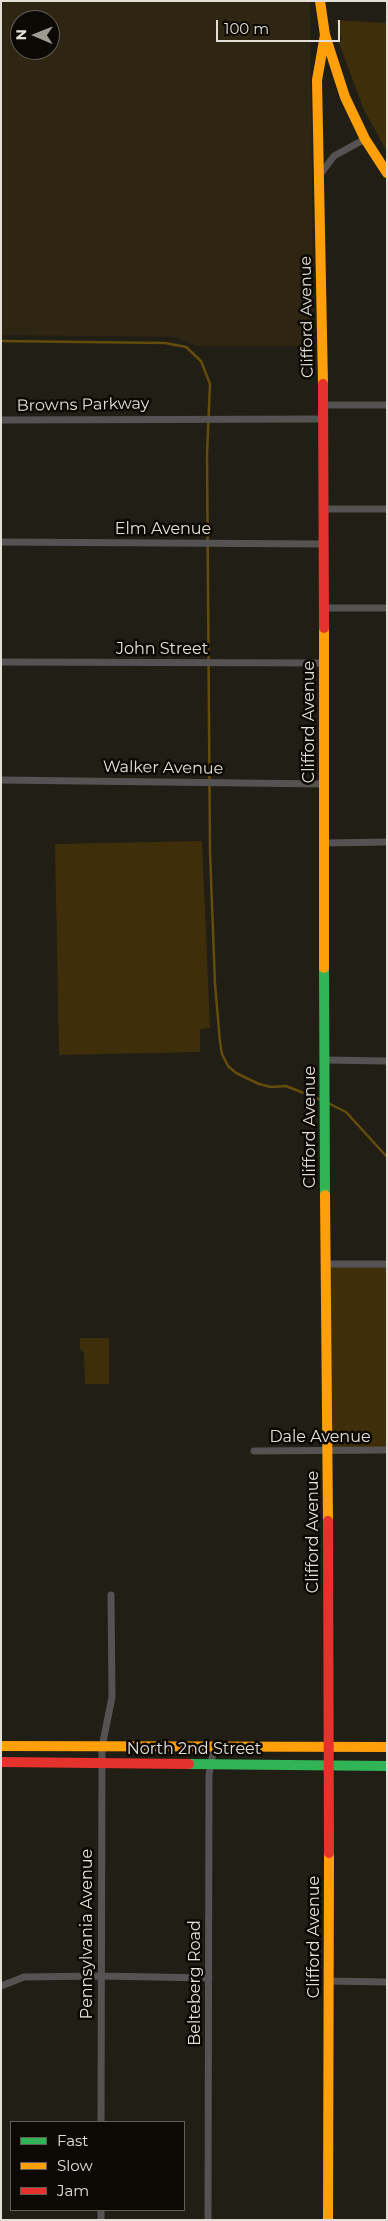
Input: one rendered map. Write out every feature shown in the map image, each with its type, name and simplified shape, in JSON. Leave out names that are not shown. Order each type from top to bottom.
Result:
[{"type":"street","points":[[320,1],[325,35],[345,97],[365,140],[387,173]]},
{"type":"street","name":"Clifford Avenue","points":[[325,35],[317,80],[324,405],[324,1060],[329,1746],[328,2220]]},
{"type":"street","points":[[319,176],[334,156],[365,140]]},
{"type":"street","points":[[324,405],[387,405]]},
{"type":"street","name":"Browns Parkway","points":[[1,420],[324,419]]},
{"type":"street","points":[[324,509],[387,509]]},
{"type":"street","name":"Elm Avenue","points":[[1,542],[324,544]]},
{"type":"street","points":[[324,608],[387,608]]},
{"type":"street","name":"John Street","points":[[1,662],[323,664]]},
{"type":"street","name":"Walker Avenue","points":[[1,780],[324,784]]},
{"type":"street","points":[[324,842],[387,842]]},
{"type":"street","points":[[324,1060],[387,1062]]},
{"type":"street","points":[[326,1264],[387,1264]]},
{"type":"street","name":"Dale Avenue","points":[[254,1451],[387,1450]]},
{"type":"street","name":"Pennsylvania Avenue","points":[[100,2121],[102,1747],[112,1697],[111,1595]]},
{"type":"street","name":"North 2nd Street","points":[[1,1746],[387,1747]]},
{"type":"street","name":"Belteberg Road","points":[[208,2220],[209,1775],[214,1748]]},
{"type":"street","name":"North 2nd Street","points":[[1,1762],[387,1766]]},
{"type":"street","points":[[1,1986],[24,1977],[209,1978]]},
{"type":"street","points":[[328,1981],[387,1982]]},
{"type":"shaded area","points":[[1,1],[310,1],[314,346],[196,346],[176,337],[1,335]]},
{"type":"shaded area","points":[[336,20],[387,23],[387,152],[364,110],[338,40],[342,39]]},
{"type":"shaded area","points":[[202,841],[210,1028],[200,1029],[200,1052],[59,1055],[55,844]]},
{"type":"shaded area","points":[[326,1264],[387,1265],[387,1450],[328,1449]]},
{"type":"shaded area","points":[[80,1338],[109,1338],[109,1384],[85,1384],[84,1353],[80,1349]]},
{"type":"waterway","points":[[1,341],[165,343],[186,347],[201,361],[210,384],[207,454],[210,852],[215,984],[220,1042],[222,1054],[228,1066],[236,1073],[259,1084],[271,1087],[286,1086],[321,1100]]},
{"type":"waterway","points":[[326,1102],[346,1112],[387,1157]]},
{"type":"traffic: fast","points":[[324,968],[325,1195]]},
{"type":"traffic: fast","points":[[189,1764],[387,1766]]},
{"type":"traffic: slow","points":[[320,1],[325,35],[345,97],[365,139],[387,173]]},
{"type":"traffic: slow","points":[[323,384],[317,80],[325,35]]},
{"type":"traffic: slow","points":[[324,628],[324,968]]},
{"type":"traffic: slow","points":[[325,1195],[328,1521]]},
{"type":"traffic: slow","points":[[1,1746],[387,1747]]},
{"type":"traffic: slow","points":[[328,2220],[329,1853]]},
{"type":"traffic: jam","points":[[323,384],[324,628]]},
{"type":"traffic: jam","points":[[328,1521],[329,1853]]},
{"type":"traffic: jam","points":[[1,1762],[189,1764]]}]
